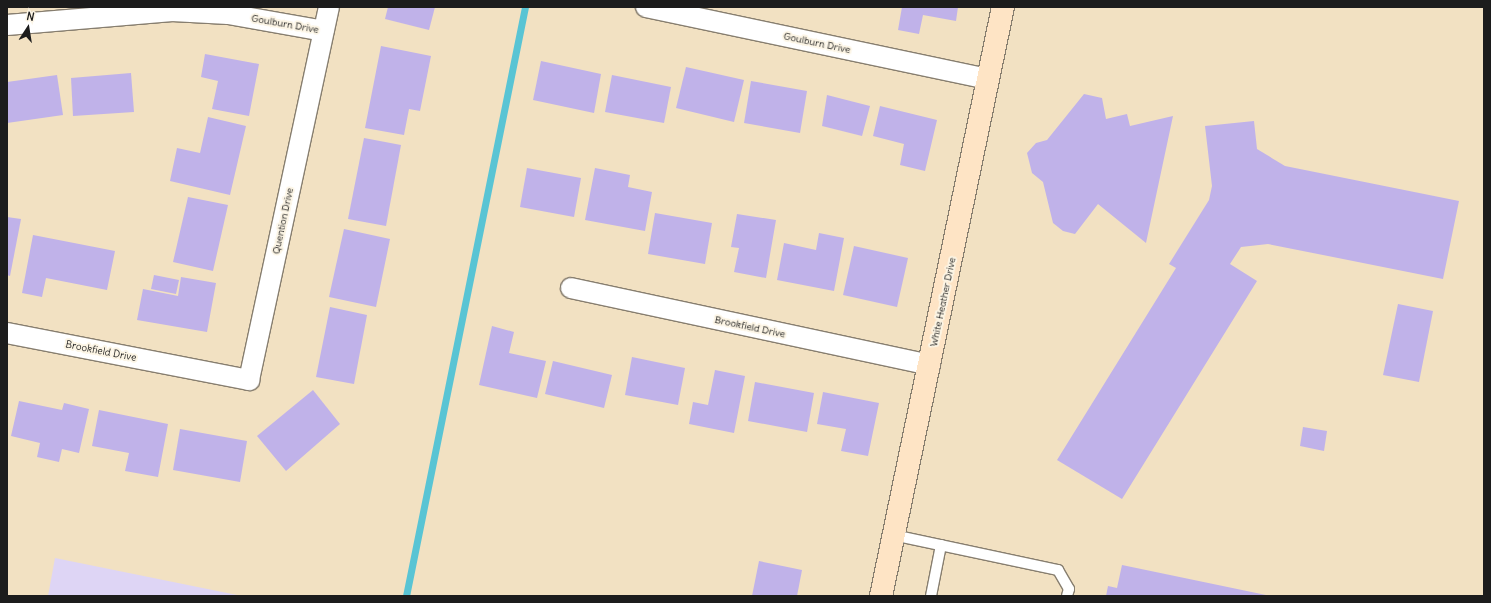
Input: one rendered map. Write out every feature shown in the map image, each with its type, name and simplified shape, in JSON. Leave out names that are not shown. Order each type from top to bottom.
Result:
[{"type":"street","name":"Quention Drive","points":[[194,369],[249,380],[329,7]]},
{"type":"street","name":"Goulburn Drive","points":[[646,7],[988,79]]},
{"type":"street","name":"White Heather Drive","points":[[881,596],[930,365],[1002,7]]},
{"type":"street","name":"Goulburn Drive","points":[[7,25],[172,11],[228,14],[324,31]]},
{"type":"street","name":"Brookfield Drive","points":[[570,288],[930,365]]},
{"type":"street","name":"Brookfield Drive","points":[[7,333],[194,369]]},
{"type":"lane","points":[[893,535],[1058,570],[1069,589],[1068,596]]},
{"type":"lane","points":[[931,596],[941,545]]},
{"type":"shaded area","points":[[55,558],[242,596],[48,596]]},
{"type":"building","points":[[388,7],[435,7],[429,30],[385,19]]},
{"type":"building","points":[[902,7],[958,7],[956,21],[923,15],[919,34],[898,30]]},
{"type":"building","points":[[381,46],[431,56],[420,111],[409,109],[404,135],[365,128]]},
{"type":"building","points":[[205,54],[259,64],[249,116],[212,109],[218,81],[201,77]]},
{"type":"building","points":[[541,61],[601,74],[594,113],[533,100]]},
{"type":"building","points":[[686,67],[744,80],[734,122],[676,108]]},
{"type":"building","points":[[131,73],[134,112],[73,116],[71,78]]},
{"type":"building","points":[[57,75],[63,115],[7,123],[7,82]]},
{"type":"building","points":[[612,75],[671,87],[664,123],[605,112]]},
{"type":"building","points":[[751,81],[807,91],[800,133],[744,123]]},
{"type":"building","points":[[1084,94],[1102,98],[1106,119],[1127,114],[1130,126],[1173,116],[1146,243],[1098,204],[1075,234],[1063,231],[1053,223],[1043,182],[1032,173],[1027,153],[1036,143],[1047,140]]},
{"type":"building","points":[[827,95],[870,106],[862,136],[822,126]]},
{"type":"building","points":[[880,106],[937,120],[925,171],[900,165],[904,144],[873,136]]},
{"type":"building","points":[[208,117],[246,126],[230,195],[170,181],[177,148],[200,153]]},
{"type":"building","points":[[1254,121],[1257,149],[1285,166],[1459,201],[1443,279],[1268,244],[1241,247],[1230,264],[1257,281],[1122,499],[1057,460],[1176,268],[1169,264],[1209,200],[1212,186],[1205,126]]},
{"type":"building","points":[[364,138],[401,145],[386,226],[348,219]]},
{"type":"building","points":[[527,168],[581,178],[574,217],[520,207]]},
{"type":"building","points":[[595,168],[630,175],[628,187],[652,192],[645,231],[585,220]]},
{"type":"building","points":[[188,197],[228,205],[213,271],[173,262]]},
{"type":"building","points":[[655,213],[712,223],[705,264],[648,254]]},
{"type":"building","points":[[737,214],[776,220],[766,278],[734,272],[739,248],[731,247]]},
{"type":"building","points":[[7,217],[21,219],[10,276],[7,275]]},
{"type":"building","points":[[344,229],[390,239],[376,307],[329,297]]},
{"type":"building","points":[[819,233],[844,238],[834,291],[777,280],[784,243],[816,250]]},
{"type":"building","points":[[33,235],[115,251],[107,290],[46,278],[42,297],[22,293]]},
{"type":"building","points":[[854,246],[908,258],[897,307],[843,295]]},
{"type":"building","points":[[154,275],[179,280],[176,294],[151,289]]},
{"type":"building","points":[[181,277],[216,283],[207,332],[137,320],[143,289],[178,296]]},
{"type":"building","points":[[1398,304],[1433,311],[1419,382],[1383,375]]},
{"type":"building","points":[[330,307],[367,315],[354,384],[316,377]]},
{"type":"building","points":[[492,326],[514,332],[509,353],[546,361],[537,398],[479,385]]},
{"type":"building","points":[[632,357],[685,368],[678,405],[625,395]]},
{"type":"building","points":[[553,361],[612,375],[604,408],[545,394]]},
{"type":"building","points":[[715,370],[745,376],[734,433],[689,424],[693,402],[708,405]]},
{"type":"building","points":[[755,382],[814,393],[807,432],[748,421]]},
{"type":"building","points":[[313,390],[340,424],[286,471],[257,436]]},
{"type":"building","points":[[823,392],[879,403],[868,456],[841,451],[846,429],[817,424]]},
{"type":"building","points":[[19,401],[62,410],[64,403],[89,409],[79,453],[62,449],[59,462],[37,457],[40,443],[11,436]]},
{"type":"building","points":[[99,410],[168,424],[158,477],[125,471],[129,453],[92,446]]},
{"type":"building","points":[[1303,427],[1327,431],[1324,451],[1300,446]]},
{"type":"building","points":[[180,429],[247,441],[240,482],[173,470]]},
{"type":"building","points":[[759,561],[802,570],[797,596],[752,596]]},
{"type":"building","points":[[1122,565],[1266,596],[1106,596],[1108,586],[1117,588]]},
{"type":"waterway","points":[[406,596],[525,7]]}]
